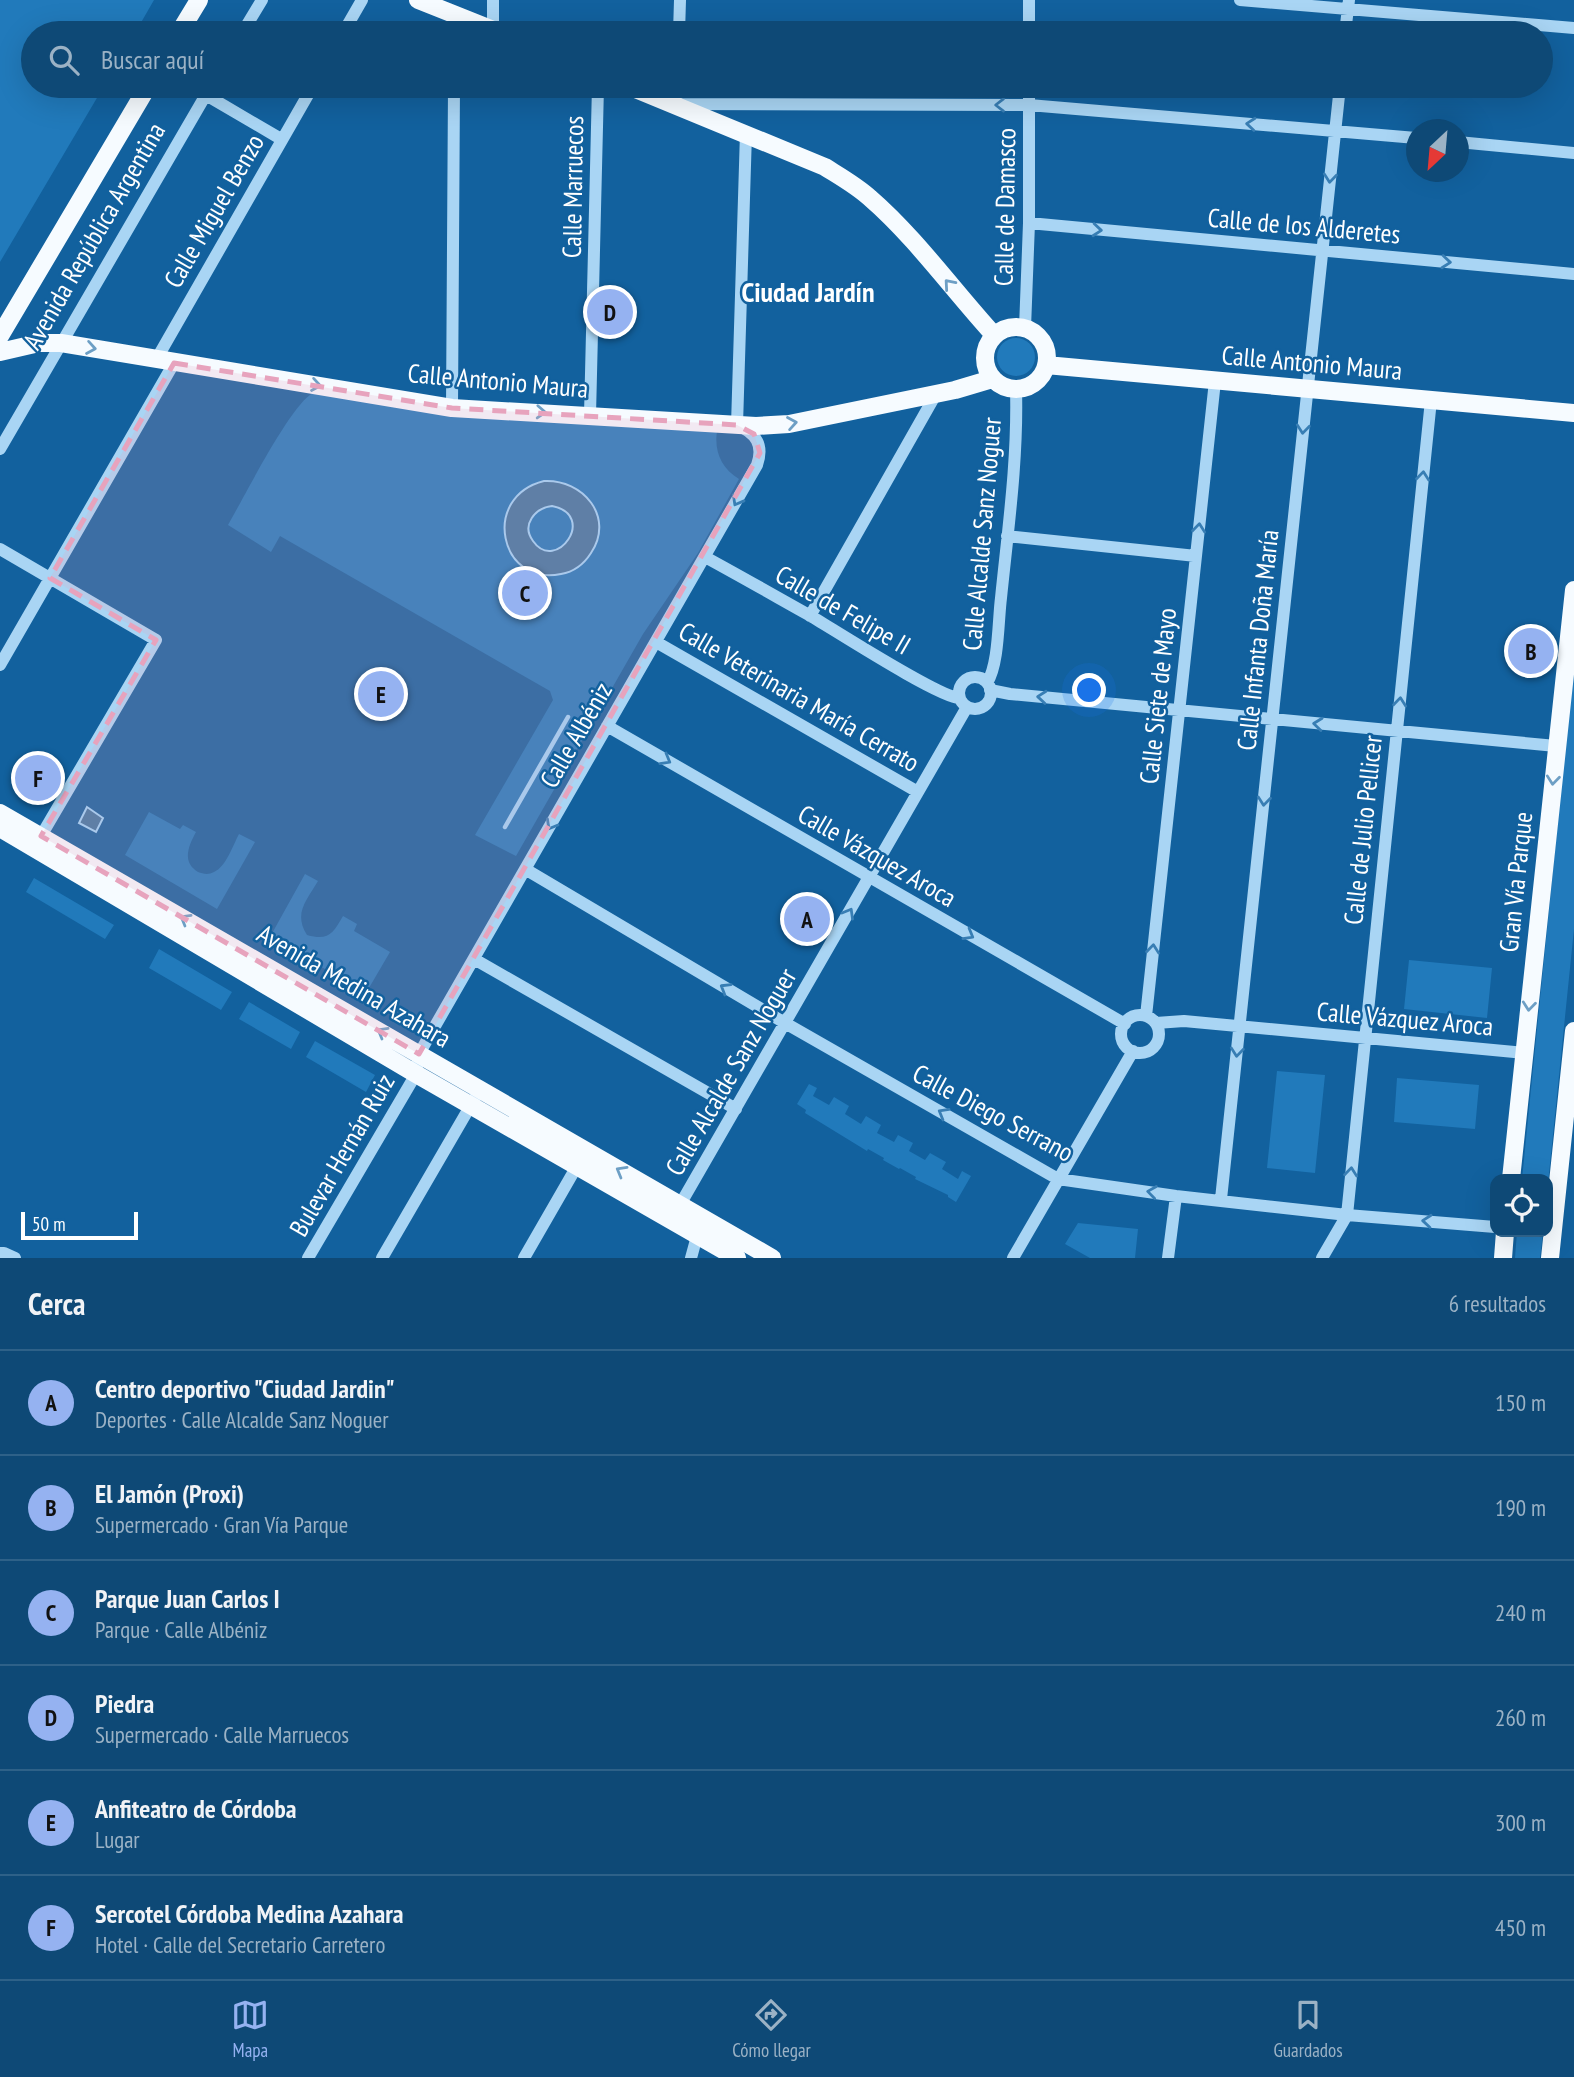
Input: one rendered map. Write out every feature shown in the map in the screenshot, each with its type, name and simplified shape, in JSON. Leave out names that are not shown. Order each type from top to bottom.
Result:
[{"type":"main road","points":[[186,21],[199,0]]},
{"type":"main road","points":[[418,0],[471,21]]},
{"type":"main road","name":"Avenida República Argentina","points":[[0,336],[141,98]]},
{"type":"main road","points":[[659,98],[825,167],[869,196],[892,218],[994,335]]},
{"type":"main road","points":[[1009,327],[1025,328],[1037,335],[1045,345],[1046,365],[1040,377],[1030,386],[1016,389],[1000,385],[992,379],[985,366],[984,357],[988,342],[994,335],[1009,327]]},
{"type":"main road","name":"Calle Antonio Maura","points":[[0,352],[39,342],[61,343],[452,408],[756,426],[789,424],[936,394],[992,379]]},
{"type":"main road","name":"Calle Antonio Maura","points":[[1046,365],[1574,413]]},
{"type":"main road","name":"Gran Vía Parque","points":[[1512,1174],[1574,590]]},
{"type":"main road","name":"Avenida Medina Azahara","points":[[0,813],[480,1089],[676,1213],[697,1236],[737,1258]]},
{"type":"main road","name":"Avenida Medina Azahara","points":[[0,828],[577,1166],[676,1213],[722,1229],[772,1258]]},
{"type":"main road","points":[[1549,1258],[1574,1031]]},
{"type":"main road","points":[[1503,1258],[1505,1237]]},
{"type":"street","points":[[249,21],[262,0]]},
{"type":"street","points":[[350,21],[362,0]]},
{"type":"street","points":[[493,0],[496,21]]},
{"type":"street","points":[[679,21],[680,0]]},
{"type":"street","points":[[1029,0],[1029,21]]},
{"type":"street","points":[[1240,0],[1348,4],[1508,21]]},
{"type":"street","points":[[455,14],[455,21]]},
{"type":"street","points":[[1553,26],[1574,28]]},
{"type":"street","name":"Avenida República Argentina","points":[[0,449],[204,98]]},
{"type":"street","points":[[221,98],[281,139]]},
{"type":"street","name":"Calle Miguel Benzo","points":[[156,360],[306,98]]},
{"type":"street","points":[[452,408],[454,98]]},
{"type":"street","name":"Calle Marruecos","points":[[590,415],[598,98]]},
{"type":"street","points":[[676,98],[675,104],[1029,105],[1406,137]]},
{"type":"street","name":"Calle de Damasco","points":[[1025,328],[1030,223],[1029,98]]},
{"type":"street","name":"Calle Infanta Doña María","points":[[1221,1199],[1338,98]]},
{"type":"street","points":[[737,425],[746,134]]},
{"type":"street","points":[[1469,143],[1574,153]]},
{"type":"street","name":"Calle de los Alderetes","points":[[1030,223],[1574,274]]},
{"type":"street","points":[[0,665],[174,363]]},
{"type":"street","name":"Calle Siete de Mayo","points":[[1151,1020],[1180,709],[1215,381]]},
{"type":"street","name":"Calle Alcalde Sanz Noguer","points":[[988,686],[995,653],[1007,536],[1017,426],[1016,389]]},
{"type":"street","points":[[810,616],[936,394]]},
{"type":"street","name":"Calle de Julio Pellicer","points":[[1322,1258],[1346,1215],[1431,400]]},
{"type":"street","name":"Calle Albéniz","points":[[416,1074],[419,1054],[759,460],[758,440],[748,430],[737,425]]},
{"type":"street","points":[[1007,536],[1196,556]]},
{"type":"street","points":[[0,549],[156,640],[41,836]]},
{"type":"street","name":"Calle de Felipe II","points":[[705,557],[931,687],[964,702]]},
{"type":"street","name":"Calle Veterinaria María Cerrato","points":[[656,642],[918,792]]},
{"type":"street","points":[[988,686],[989,700],[982,707],[977,708],[964,702],[959,693],[961,684],[969,678],[979,677],[988,686],[1010,694],[1556,746]]},
{"type":"street","name":"Calle Alcalde Sanz Noguer","points":[[676,1213],[918,792],[964,702]]},
{"type":"street","name":"Calle Vázquez Aroca","points":[[607,726],[1125,1024]]},
{"type":"street","name":"Calle Diego Serrano","points":[[525,869],[785,1023],[1058,1179],[1346,1215],[1490,1227]]},
{"type":"street","points":[[474,959],[736,1109]]},
{"type":"street","points":[[1134,1017],[1151,1020],[1159,1036],[1156,1044],[1146,1052],[1133,1051],[1123,1042],[1125,1024],[1134,1017]]},
{"type":"street","name":"Calle Vázquez Aroca","points":[[1151,1020],[1525,1053]]},
{"type":"street","points":[[1013,1258],[1133,1051]]},
{"type":"street","name":"Bulevar Hernán Ruiz","points":[[308,1258],[416,1074]]},
{"type":"street","points":[[382,1258],[480,1089]]},
{"type":"street","points":[[524,1258],[577,1166]]},
{"type":"street","points":[[1168,1258],[1176,1195]]},
{"type":"street","points":[[691,1258],[697,1236],[722,1229]]},
{"type":"street","points":[[0,1253],[15,1258]]},
{"type":"highlighted area","points":[[174,363],[452,408],[737,425],[754,434],[760,453],[419,1054],[41,836],[156,640],[50,578]]},
{"type":"shaded area","points":[[0,0],[154,0],[142,21],[21,21],[21,98],[97,98],[0,262]]},
{"type":"shaded area","points":[[1016,338],[1029,344],[1035,357],[1029,370],[1016,376],[1003,370],[997,357],[1003,344]]},
{"type":"shaded area","points":[[313,393],[717,431],[720,458],[728,470],[739,479],[698,553],[643,634],[516,856],[475,835],[553,700],[550,691],[280,536],[271,552],[228,525],[280,433]]},
{"type":"shaded area","points":[[544,481],[558,482],[582,493],[591,503],[599,526],[597,539],[591,553],[578,567],[561,574],[540,574],[524,567],[512,555],[506,538],[505,521],[511,504],[524,490]],"holes":[[[552,506],[565,511],[572,520],[568,539],[561,547],[552,551],[542,549],[530,535],[529,523],[532,518],[546,507]]]},
{"type":"shaded area","points":[[1574,661],[1574,929],[1549,1174],[1523,1174]]},
{"type":"shaded area","points":[[87,807],[103,818],[96,832],[79,823]]},
{"type":"shaded area","points":[[149,812],[180,829],[183,825],[196,832],[188,858],[198,872],[212,873],[222,866],[239,834],[255,842],[217,909],[125,855]]},
{"type":"shaded area","points":[[305,874],[318,881],[301,913],[307,935],[320,937],[329,934],[343,916],[357,924],[354,931],[390,952],[366,993],[270,937]]},
{"type":"shaded area","points":[[34,878],[114,925],[105,939],[26,892]]},
{"type":"shaded area","points":[[159,949],[232,992],[221,1010],[149,968]]},
{"type":"shaded area","points":[[1409,960],[1492,968],[1487,1018],[1404,1009]]},
{"type":"shaded area","points":[[249,1002],[300,1032],[291,1049],[239,1019]]},
{"type":"shaded area","points":[[315,1041],[375,1075],[366,1092],[306,1057]]},
{"type":"shaded area","points":[[1277,1071],[1325,1075],[1315,1173],[1267,1168]]},
{"type":"shaded area","points":[[1397,1078],[1479,1085],[1475,1129],[1394,1122]]},
{"type":"shaded area","points":[[809,1084],[817,1088],[813,1096],[829,1105],[834,1097],[849,1106],[845,1114],[861,1124],[866,1116],[881,1125],[877,1133],[894,1142],[898,1135],[913,1143],[909,1151],[925,1160],[930,1153],[946,1162],[942,1169],[958,1179],[962,1171],[971,1176],[956,1202],[805,1113],[806,1110],[797,1104]]},
{"type":"shaded area","points":[[1078,1223],[1138,1229],[1135,1258],[1090,1258],[1065,1244]]},
{"type":"shaded area","points":[[1517,1237],[1542,1237],[1540,1258],[1515,1258]]},
{"type":"waterway","points":[[505,827],[568,717]]},
{"type":"place","name":"Piedra","points":[[610,312]]},
{"type":"place","name":"Parque Juan Carlos I","points":[[525,593]]},
{"type":"place","name":"El Jamón (Proxi)","points":[[1531,651]]},
{"type":"place","name":"Anfiteatro de Córdoba","points":[[381,694]]},
{"type":"place","name":"Sercotel Córdoba Medina Azahara","points":[[38,778]]},
{"type":"place","name":"Centro deportivo \"Ciudad Jardin\"","points":[[807,919]]},
{"type":"district","name":"Ciudad Jardín","points":[[808,292]]}]
